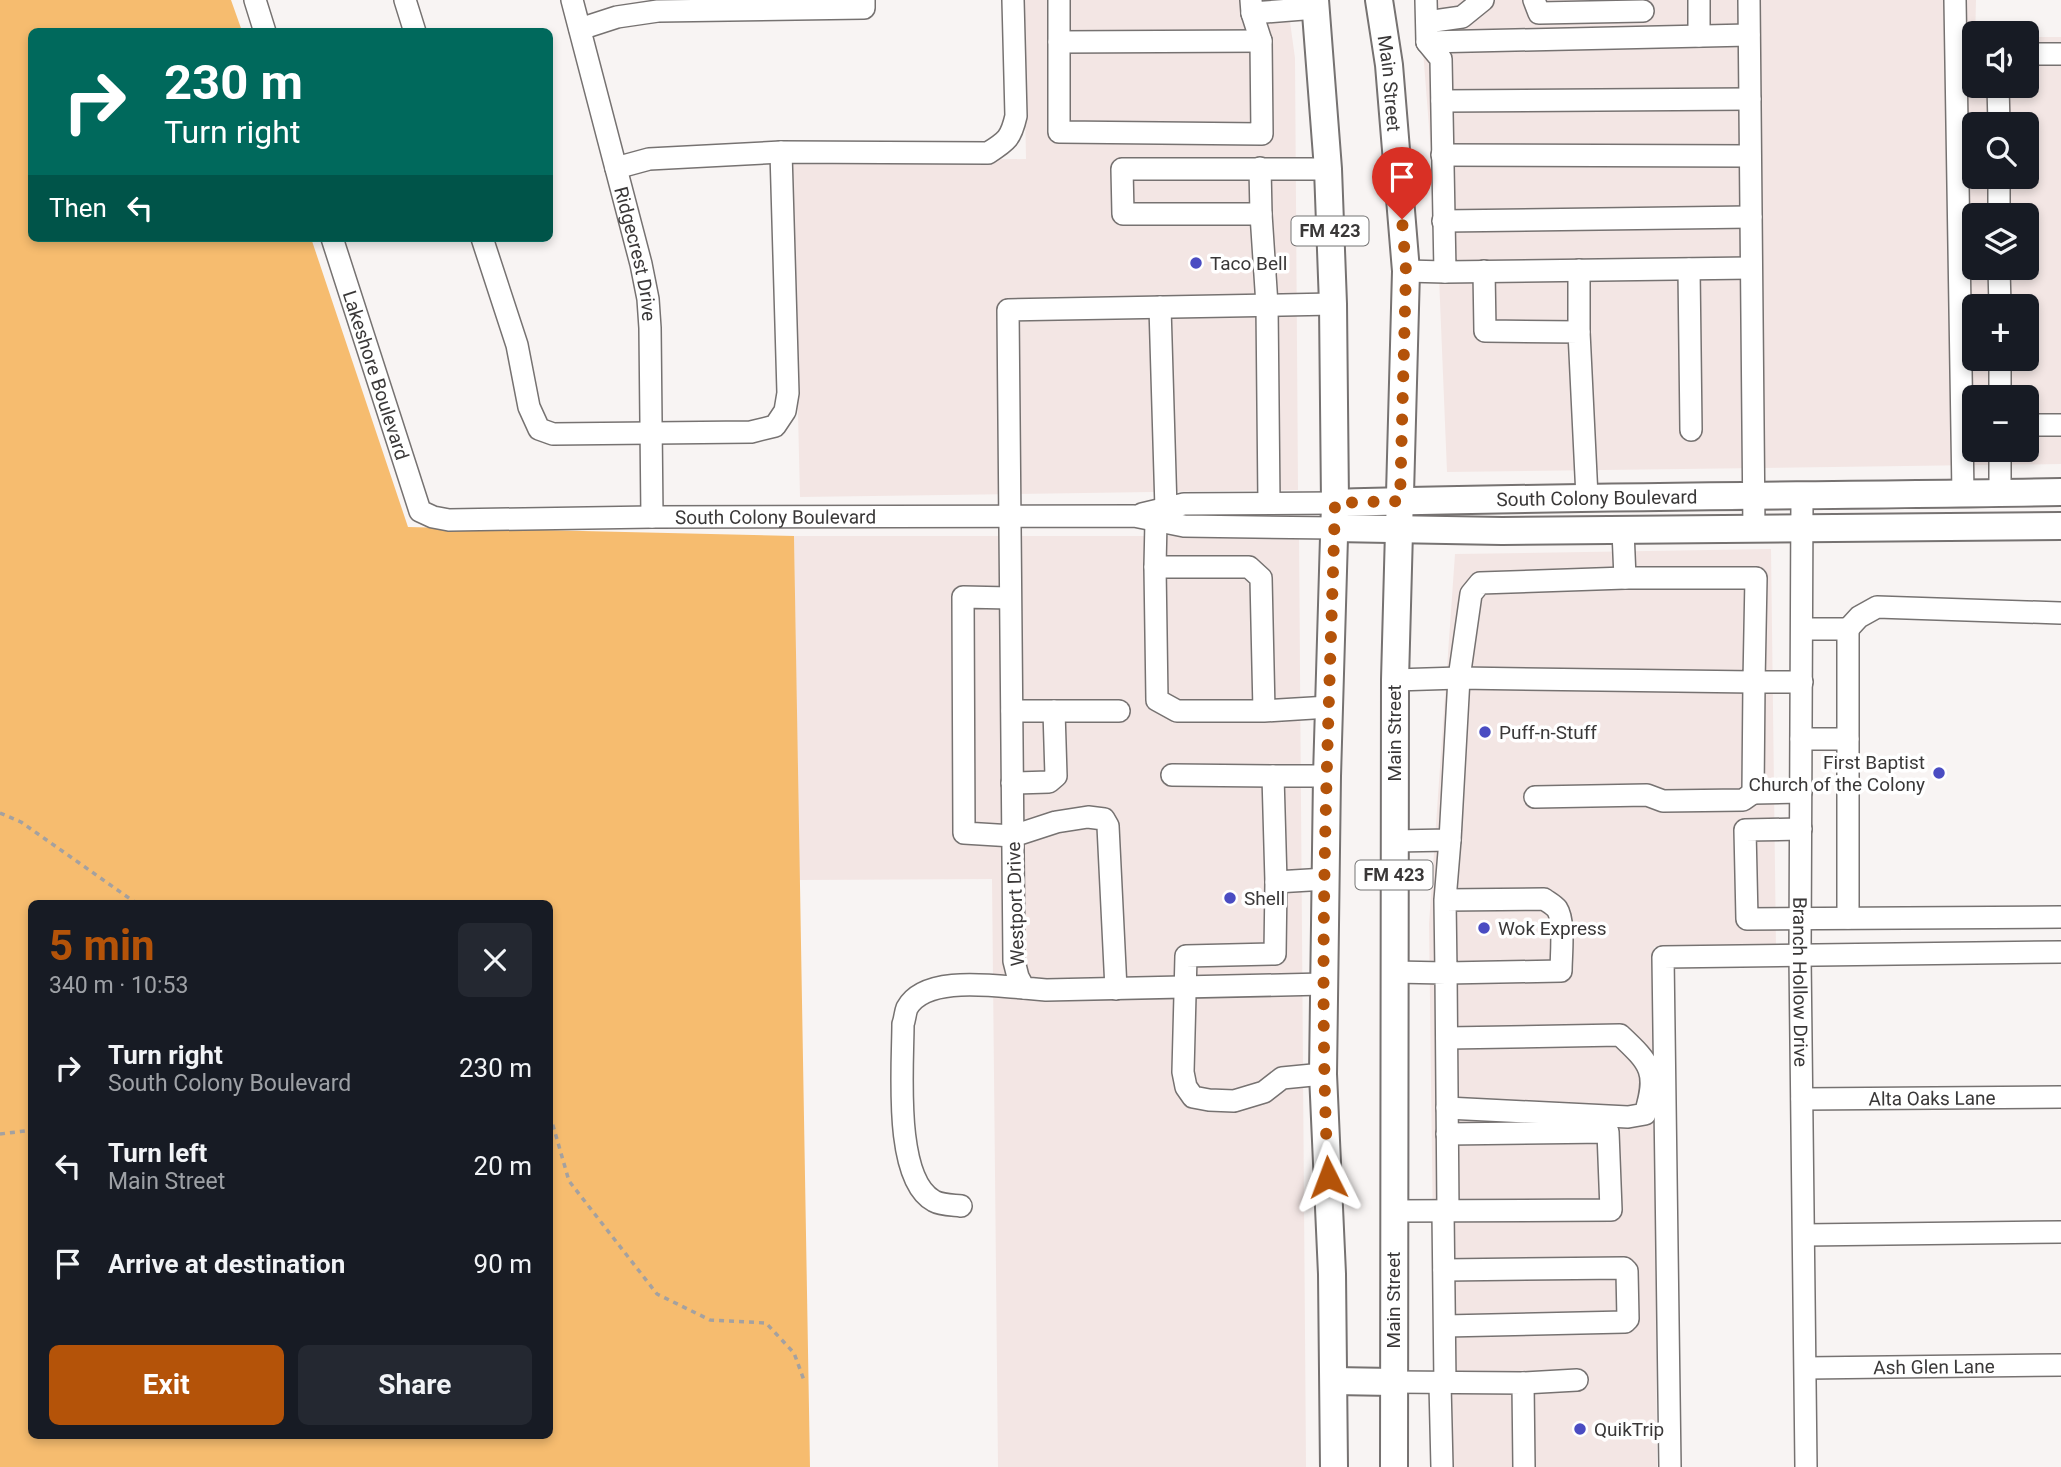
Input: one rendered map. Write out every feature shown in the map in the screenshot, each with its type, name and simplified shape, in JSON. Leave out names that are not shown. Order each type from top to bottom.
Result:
[{"type":"main road","name":"Main Street","points":[[1379,0],[1389,65],[1406,271],[1395,680],[1394,1467]]},
{"type":"main road","name":"FM 423","points":[[1316,4],[1334,304],[1335,515],[1327,776],[1323,1074],[1332,1273],[1334,1467]]},
{"type":"main road","name":"South Colony Boulevard","points":[[1335,515],[1400,501],[2061,492]]},
{"type":"main road","name":"South Colony Boulevard","points":[[1335,515],[1398,529],[1623,531],[2061,526]]},
{"type":"main road","points":[[1334,1381],[1393,1382]]},
{"type":"street","points":[[405,0],[414,28]]},
{"type":"street","name":"Ridgecrest Drive","points":[[572,0],[648,299],[652,517]]},
{"type":"street","points":[[580,29],[617,16],[658,11],[720,5],[864,8],[863,0]]},
{"type":"street","points":[[616,168],[649,159],[781,152],[988,153],[1003,144],[1012,133],[1016,116],[1013,0]]},
{"type":"street","points":[[1059,0],[1059,132],[1262,134]]},
{"type":"street","points":[[1426,0],[1427,32],[1441,59],[1444,272]]},
{"type":"street","points":[[1427,32],[1462,17],[1483,0]]},
{"type":"street","points":[[1699,0],[1699,36]]},
{"type":"street","points":[[1749,0],[1754,530]]},
{"type":"street","points":[[1955,0],[1963,494]]},
{"type":"street","points":[[260,1],[264,28]]},
{"type":"street","points":[[1269,503],[1267,305],[1261,214],[1264,168],[1261,41],[1252,7],[1316,4]]},
{"type":"street","points":[[1540,39],[1536,7],[1643,6],[1643,37]]},
{"type":"street","points":[[1427,32],[1540,39],[1749,35]]},
{"type":"street","points":[[1059,42],[1261,41]]},
{"type":"street","points":[[2039,54],[2061,54]]},
{"type":"street","points":[[1441,101],[1750,99]]},
{"type":"street","points":[[483,242],[517,345],[529,407],[539,429],[553,434],[650,434],[751,432],[775,426],[785,411],[788,393],[781,152]]},
{"type":"street","points":[[1443,155],[1750,156]]},
{"type":"street","points":[[1261,214],[1122,214],[1122,169],[1328,169]]},
{"type":"street","points":[[1443,221],[1751,217]]},
{"type":"street","name":"Lakeshore Boulevard","points":[[333,242],[420,511]]},
{"type":"street","points":[[1406,271],[1751,268]]},
{"type":"street","points":[[1689,269],[1690,430]]},
{"type":"street","points":[[1579,270],[1579,332],[1587,497]]},
{"type":"street","points":[[1484,271],[1485,331],[1579,332]]},
{"type":"street","points":[[1329,707],[1264,711],[1177,711],[1157,700],[1155,566],[1161,515],[1160,307],[1334,304]]},
{"type":"street","name":"Westport Drive","points":[[1160,307],[1008,310],[1014,961],[1024,988],[1046,990],[1324,984]]},
{"type":"street","points":[[2039,425],[2061,425]]},
{"type":"street","points":[[2000,462],[2000,493]]},
{"type":"street","name":"Branch Hollow Drive","points":[[1802,496],[1800,956],[1806,1467]]},
{"type":"street","name":"South Colony Boulevard","points":[[420,511],[449,520],[1134,516],[1161,515],[1184,504],[1269,503],[1335,515]]},
{"type":"street","name":"South Colony Boulevard","points":[[1161,515],[1184,526],[1335,515]]},
{"type":"street","points":[[1623,531],[1625,578]]},
{"type":"street","points":[[1155,566],[1250,567],[1261,578],[1264,711]]},
{"type":"street","points":[[1442,1467],[1447,1134],[1445,900],[1459,678],[1471,594],[1480,583],[1625,578],[1756,578],[1753,793]]},
{"type":"street","points":[[1010,598],[963,597],[964,833],[1013,836],[1056,822],[1088,817],[1104,819],[1108,826],[1116,989]]},
{"type":"street","points":[[1848,918],[1848,629],[1859,617],[1877,607],[2060,613]]},
{"type":"street","points":[[1802,629],[1848,629]]},
{"type":"street","points":[[1395,680],[1459,678],[1802,682]]},
{"type":"street","points":[[1012,783],[1049,782],[1056,776],[1054,711]]},
{"type":"street","points":[[1012,712],[1119,711]]},
{"type":"street","points":[[1801,739],[1848,739]]},
{"type":"street","points":[[1172,775],[1327,776]]},
{"type":"street","points":[[1273,776],[1275,954],[1186,957],[1183,1072],[1185,1087],[1193,1097],[1234,1101],[1264,1092],[1282,1079],[1323,1074]]},
{"type":"street","points":[[1535,797],[1647,795],[1663,801],[1743,800],[1753,793],[1801,792]]},
{"type":"street","points":[[1801,829],[1745,830],[1746,919],[2061,916]]},
{"type":"street","points":[[1394,841],[1450,840]]},
{"type":"street","points":[[1276,882],[1326,879]]},
{"type":"street","points":[[1394,972],[1561,971],[1561,919],[1558,909],[1551,903],[1544,900],[1445,900]]},
{"type":"street","points":[[1670,1467],[1663,957],[2061,952]]},
{"type":"street","points":[[961,1206],[935,1202],[917,1185],[909,1163],[904,1129],[903,1024],[907,1009],[916,997],[939,988],[970,985],[1024,988]]},
{"type":"street","points":[[1447,1038],[1620,1035],[1640,1054],[1652,1073],[1645,1114],[1628,1117],[1447,1108]]},
{"type":"street","name":"Alta Oaks Lane","points":[[1802,1099],[2061,1097]]},
{"type":"street","points":[[1393,1212],[1611,1210],[1608,1132],[1447,1134]]},
{"type":"street","points":[[1804,1235],[2061,1232]]},
{"type":"street","points":[[1444,1270],[1623,1268],[1628,1271],[1628,1319],[1625,1322],[1445,1326]]},
{"type":"street","name":"Ash Glen Lane","points":[[1806,1368],[2061,1365]]},
{"type":"street","points":[[1393,1382],[1443,1384],[1577,1380]]},
{"type":"street","points":[[1522,1383],[1524,1467]]},
{"type":"path","points":[[0,813],[21,822],[132,900]]},
{"type":"path","points":[[553,1125],[569,1181],[657,1294],[709,1320],[766,1323],[794,1353],[805,1383]]},
{"type":"path","points":[[0,1134],[28,1130]]},
{"type":"shaded area","points":[[0,0],[231,0],[241,28],[28,28],[28,242],[312,242],[408,527],[794,536],[810,1467],[0,1467]]},
{"type":"shaded area","points":[[1023,0],[1287,0],[1295,58],[1298,490],[800,497],[792,162],[1026,159]]},
{"type":"shaded area","points":[[1419,0],[1976,0],[1976,21],[1962,21],[1962,98],[2039,98],[2039,37],[2061,37],[2061,464],[1447,472],[1437,228]]},
{"type":"shaded area","points":[[794,536],[1299,536],[1306,1467],[998,1467],[992,879],[799,880]]},
{"type":"shaded area","points":[[1771,549],[1776,948],[1654,947],[1657,1467],[1436,1467],[1429,924],[1455,554]]},
{"type":"place","name":"Taco Bell","points":[[1196,263]]},
{"type":"place","name":"Puff-n-Stuff","points":[[1485,732]]},
{"type":"place","name":"First Baptist Church of the Colony","points":[[1939,773]]},
{"type":"place","name":"Shell","points":[[1230,898]]},
{"type":"place","name":"Wok Express","points":[[1484,928]]},
{"type":"place","name":"QuikTrip","points":[[1580,1429]]},
{"type":"route","points":[[1328,1177],[1323,1074],[1327,776],[1335,503],[1400,501],[1406,271],[1402,219]]}]
